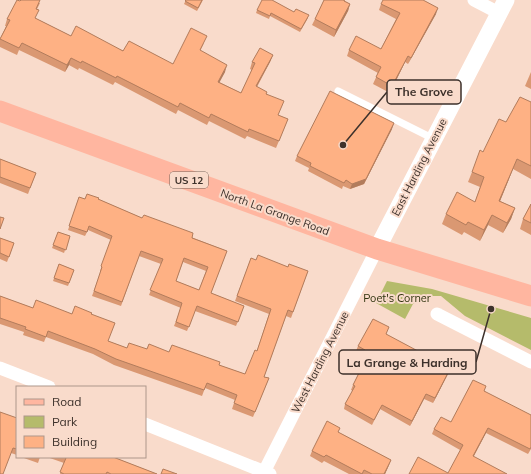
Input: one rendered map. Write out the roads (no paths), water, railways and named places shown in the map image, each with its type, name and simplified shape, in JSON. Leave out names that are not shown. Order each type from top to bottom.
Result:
[{"type":"main road","name":"North La Grange Road","points":[[0,111],[377,249],[531,296]]},
{"type":"street","points":[[474,0],[503,7]]},
{"type":"street","name":"East Harding Avenue","points":[[377,249],[503,7]]},
{"type":"street","name":"West Harding Avenue","points":[[266,473],[377,249]]},
{"type":"street","points":[[437,314],[531,362]]},
{"type":"street","points":[[0,368],[46,386]]},
{"type":"street","points":[[146,424],[266,473]]},
{"type":"lane","points":[[338,91],[434,139]]},
{"type":"place","name":"The Grove","points":[[343,145]]},
{"type":"place","name":"La Grange & Harding","points":[[491,309]]},
{"type":"park label","name":"Poet's Corner","points":[[397,298]]}]
